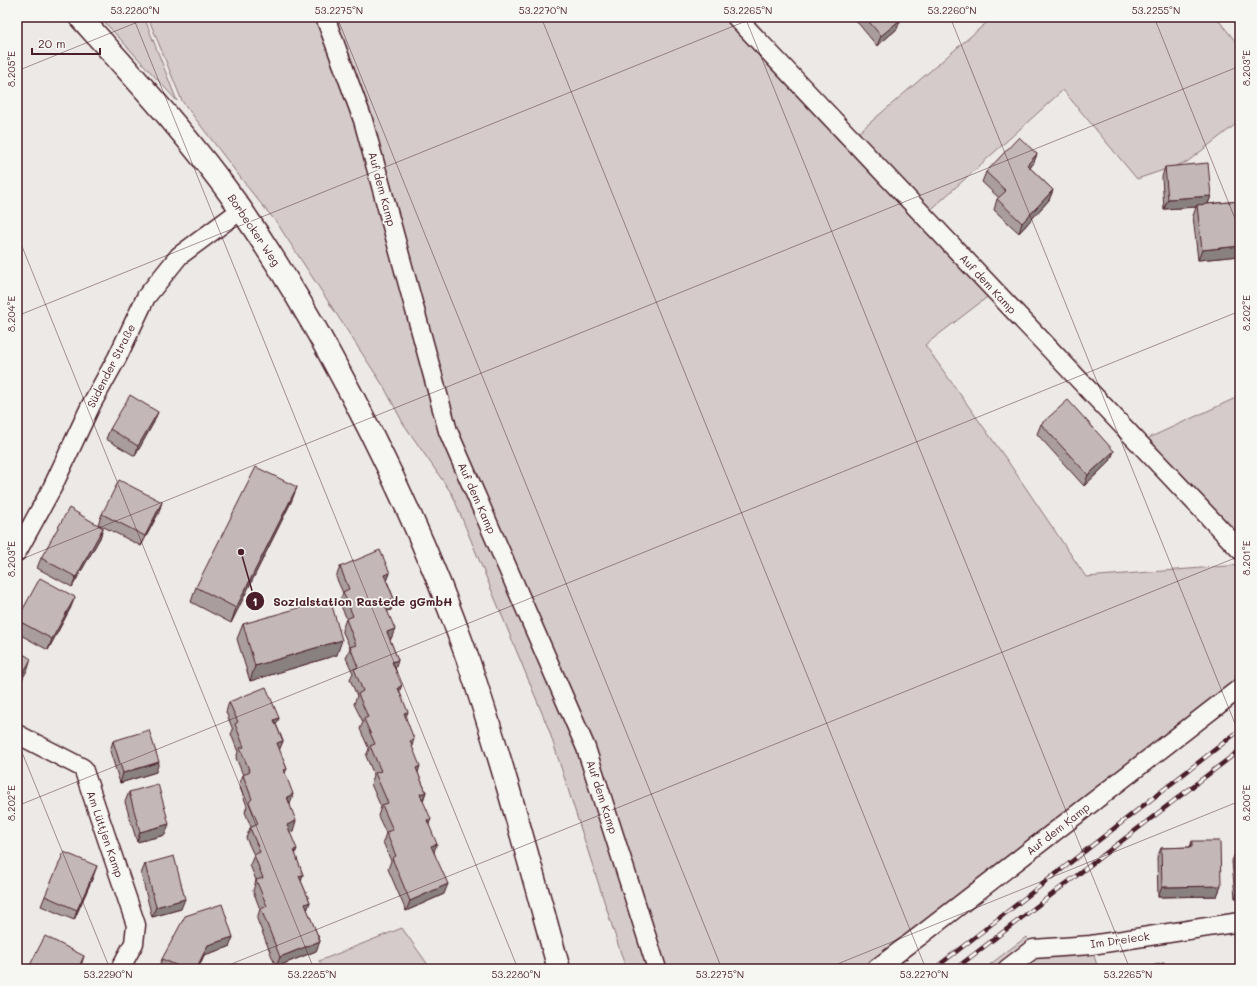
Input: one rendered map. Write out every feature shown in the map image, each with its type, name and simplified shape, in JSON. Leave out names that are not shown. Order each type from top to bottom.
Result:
[{"type":"street","name":"Borbecker Weg","points":[[80,17],[156,101],[204,159],[241,210],[300,301],[347,385],[390,469],[431,564],[466,657],[499,757],[559,969]]},
{"type":"street","name":"Auf dem Kamp","points":[[325,17],[363,120],[448,431],[586,748],[657,969]]},
{"type":"street","name":"Auf dem Kamp","points":[[736,17],[1240,550]]},
{"type":"street","name":"Südender Straße","points":[[17,552],[52,488],[91,404],[117,358],[146,297],[179,256],[241,210]]},
{"type":"street","name":"Auf dem Kamp","points":[[876,969],[1240,688]]},
{"type":"street","name":"Am Lüttjen Kamp","points":[[17,734],[83,768],[136,925],[134,943],[120,969]]},
{"type":"street","name":"Im Dreieck","points":[[1007,969],[1033,949],[1091,945],[1240,922]]},
{"type":"shaded area","points":[[100,17],[144,17],[177,101]]},
{"type":"shaded area","points":[[148,17],[725,17],[990,295],[925,345],[1009,463],[1086,577],[1240,565],[1240,690],[894,969],[635,969],[625,966],[549,730],[452,494],[403,423],[384,387],[277,223],[182,101]]},
{"type":"shaded area","points":[[993,17],[1216,17],[1240,47],[1240,121],[1187,162],[1137,179],[1063,90],[924,216],[851,139]]},
{"type":"shaded area","points":[[1240,396],[1240,549],[1140,442]]},
{"type":"shaded area","points":[[402,928],[431,969],[325,969],[319,961]]},
{"type":"shaded area","points":[[1026,937],[1034,949],[1091,945],[1098,969],[984,969]]},
{"type":"building","points":[[865,17],[899,17],[901,19],[881,36]]},
{"type":"building","points":[[1019,137],[1037,154],[1027,165],[1053,190],[1022,223],[997,199],[1006,191],[986,172]]},
{"type":"building","points":[[1208,163],[1211,196],[1168,199],[1165,167]]},
{"type":"building","points":[[1240,201],[1240,246],[1202,250],[1197,205]]},
{"type":"building","points":[[130,395],[158,412],[138,446],[110,429]]},
{"type":"building","points":[[1068,400],[1114,451],[1088,475],[1041,424]]},
{"type":"building","points":[[256,467],[297,487],[236,608],[196,587]]},
{"type":"building","points":[[119,480],[162,502],[145,536],[102,514]]},
{"type":"building","points":[[69,508],[103,528],[76,577],[41,558]]},
{"type":"building","points":[[380,550],[390,573],[384,575],[394,599],[384,603],[395,629],[387,632],[398,660],[392,662],[402,685],[398,688],[408,712],[404,713],[414,739],[410,741],[420,766],[416,768],[426,792],[420,794],[431,819],[427,820],[437,844],[431,846],[448,884],[410,901],[392,858],[396,856],[386,832],[393,830],[382,805],[388,803],[375,773],[381,771],[370,746],[375,744],[364,719],[368,717],[358,694],[363,691],[354,669],[358,667],[350,647],[356,645],[346,619],[353,616],[343,592],[349,589],[340,567]]},
{"type":"building","points":[[40,578],[75,597],[52,639],[17,620]]},
{"type":"building","points":[[330,599],[342,640],[255,666],[243,624]]},
{"type":"building","points":[[17,650],[31,659],[17,684]]},
{"type":"building","points":[[266,687],[279,718],[274,720],[283,741],[277,743],[287,769],[284,770],[293,794],[287,797],[296,821],[287,825],[297,849],[294,850],[303,875],[299,876],[310,902],[305,904],[320,941],[280,957],[261,909],[267,906],[256,880],[263,878],[254,855],[260,852],[250,828],[258,824],[249,802],[252,799],[243,775],[250,772],[240,748],[244,747],[235,724],[238,722],[229,702]]},
{"type":"building","points":[[149,730],[159,762],[123,773],[113,741]]},
{"type":"building","points":[[158,784],[169,824],[140,832],[129,792]]},
{"type":"building","points":[[1192,841],[1220,841],[1221,886],[1162,887],[1161,848],[1192,847]]},
{"type":"building","points":[[1240,850],[1240,887],[1239,888],[1236,851]]},
{"type":"building","points":[[64,852],[97,866],[77,910],[45,896]]},
{"type":"building","points":[[174,856],[185,899],[156,907],[145,864]]},
{"type":"building","points":[[222,904],[233,937],[208,945],[196,969],[185,969],[162,959],[185,916]]},
{"type":"building","points":[[45,936],[84,956],[78,969],[28,969]]},
{"type":"building","points":[[1164,963],[1165,969],[1139,969]]},
{"type":"railway","points":[[934,969],[1240,730]]},
{"type":"railway","points":[[955,969],[1240,750]]},
{"type":"place","name":"Sozialstation Rastede gGmbH","points":[[241,552]]}]
